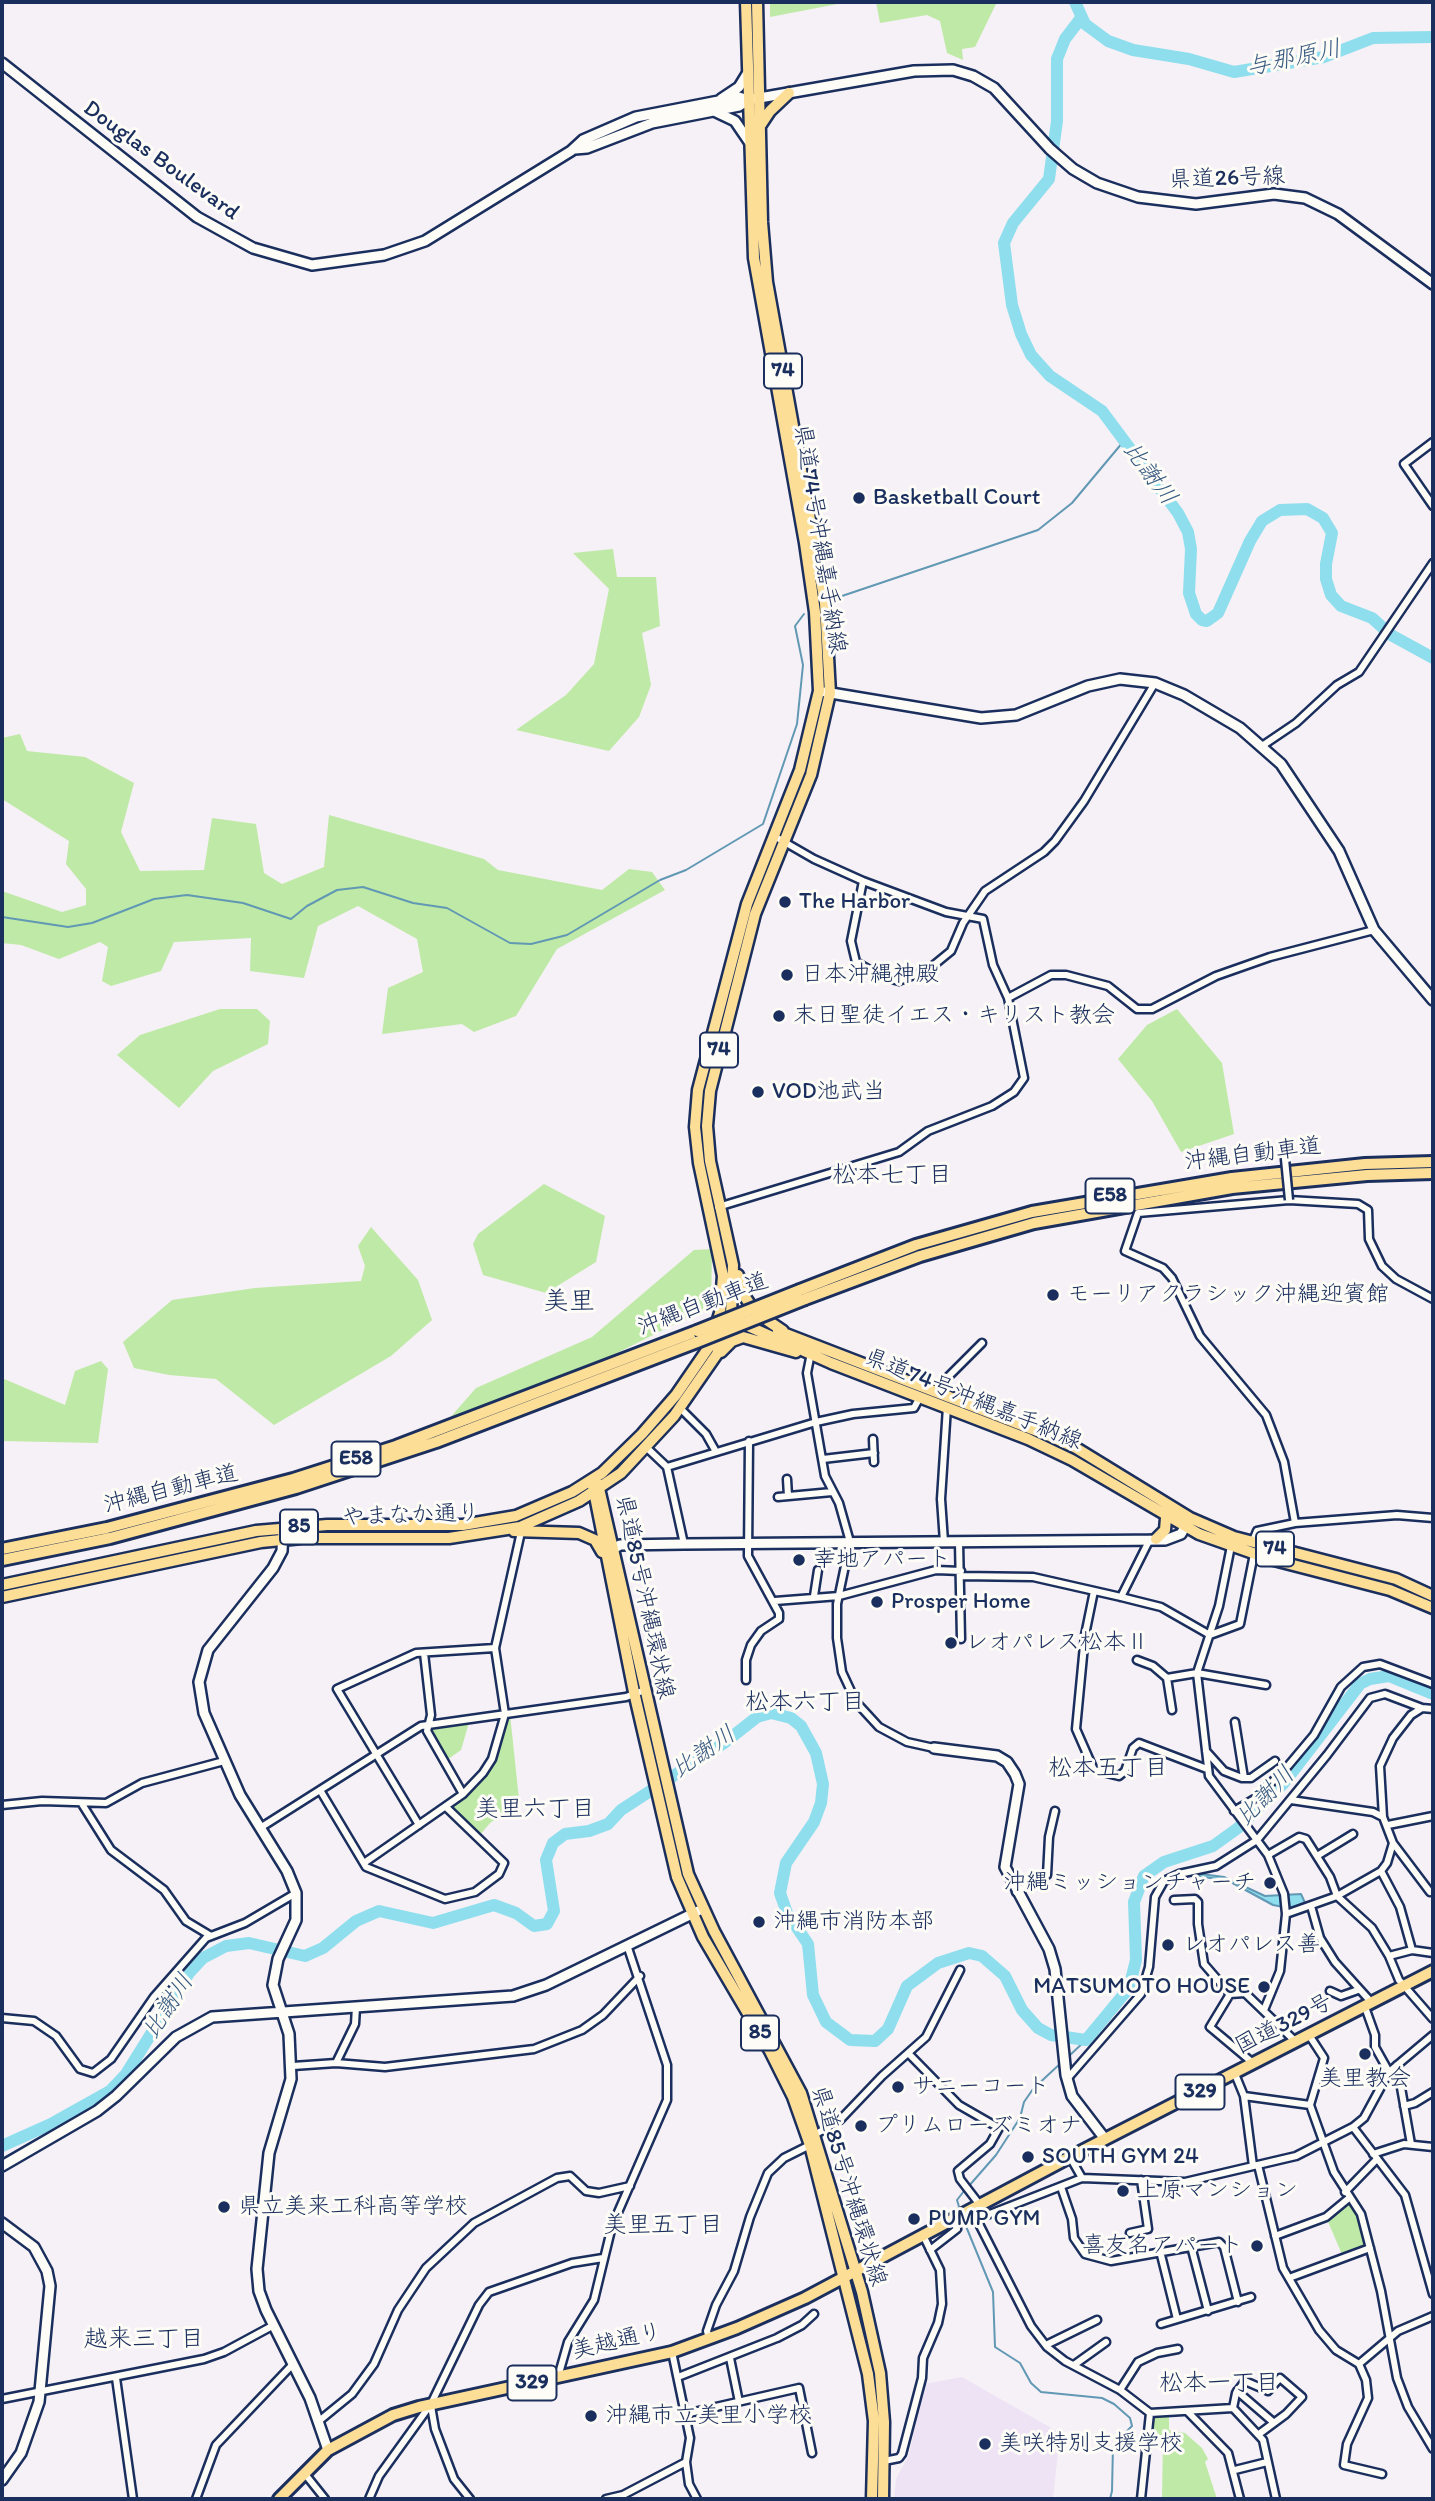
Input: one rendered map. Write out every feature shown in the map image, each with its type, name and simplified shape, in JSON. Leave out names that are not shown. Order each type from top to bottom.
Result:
[{"type":"highway","name":"沖縄自動車道","points":[[2,1560],[110,1538],[296,1488],[436,1442],[916,1245],[1032,1212],[1232,1178],[1365,1164],[1433,1162]]},
{"type":"highway","name":"沖縄自動車道","points":[[802,1294],[1034,1223],[1232,1188],[1367,1175],[1433,1173]]},
{"type":"highway","name":"沖縄自動車道","points":[[2,1549],[107,1528],[293,1479],[418,1438],[697,1336]]},
{"type":"highway","name":"国道329号","points":[[856,2270],[923,2235],[956,2222],[1070,2157],[1433,1971]]},
{"type":"highway","name":"美越通り","points":[[279,2499],[303,2472],[328,2450],[382,2420],[431,2404],[672,2352],[805,2298],[856,2270]]},
{"type":"main road","name":"県道74号沖縄嘉手納線","points":[[727,1315],[707,1126],[710,1091],[755,914],[779,838],[821,743],[825,692],[825,603],[767,282],[759,127],[747,74],[746,2]]},
{"type":"main road","name":"74","points":[[753,99],[757,2]]},
{"type":"main road","points":[[759,127],[769,111],[789,93]]},
{"type":"main road","name":"県道74号沖縄嘉手納線","points":[[753,99],[750,142],[751,221],[757,286],[805,543],[825,692]]},
{"type":"main road","name":"県道74号沖縄嘉手納線","points":[[715,1208],[733,1265],[727,1315]]},
{"type":"main road","points":[[733,1265],[751,1307],[786,1334]]},
{"type":"main road","name":"県道74号沖縄嘉手納線","points":[[727,1315],[786,1334],[1076,1448],[1190,1518],[1253,1548],[1359,1580],[1433,1608]]},
{"type":"main road","name":"県道74号沖縄嘉手納線","points":[[727,1315],[810,1355],[947,1406],[1072,1460],[1185,1528],[1231,1546],[1253,1548],[1395,1579],[1433,1596]]},
{"type":"main road","name":"やまなか通り","points":[[2,1585],[199,1542],[283,1534],[449,1538],[507,1530],[551,1516],[597,1490],[646,1447],[680,1408],[717,1354],[727,1315]]},
{"type":"main road","name":"やまなか通り","points":[[2,1597],[327,1525],[433,1526],[495,1521],[546,1505],[593,1479],[642,1434],[691,1378],[727,1315]]},
{"type":"main road","points":[[717,1354],[737,1339],[750,1338],[810,1355]]},
{"type":"main road","name":"県道85号沖縄環状線","points":[[593,1479],[613,1549],[639,1691]]},
{"type":"main road","name":"県道85号沖縄環状線","points":[[597,1490],[606,1558],[639,1691],[656,1769],[657,1798],[674,1865],[692,1914],[771,2051],[793,2097],[810,2145],[868,2374],[874,2421],[872,2499]]},
{"type":"main road","points":[[1153,1539],[1165,1530],[1166,1518]]},
{"type":"main road","points":[[507,1530],[579,1533],[595,1540],[606,1558]]},
{"type":"main road","name":"県道85号沖縄環状線","points":[[656,1769],[667,1790],[688,1874],[703,1909],[778,2046],[816,2134],[856,2270],[880,2373],[883,2499]]},
{"type":"street","name":"Douglas Boulevard","points":[[2,63],[197,217],[253,248],[312,265],[384,255],[425,241],[573,150],[592,135],[636,117],[739,97],[753,99]]},
{"type":"street","name":"県道26号線","points":[[753,99],[914,71],[954,71],[973,76],[994,88],[1065,163],[1097,183],[1138,197],[1196,204],[1274,194],[1305,198],[1338,214],[1433,284]]},
{"type":"street","points":[[720,100],[739,87],[747,74]]},
{"type":"street","name":"Douglas Boulevard","points":[[573,150],[587,148],[652,123],[739,106],[753,99]]},
{"type":"street","points":[[714,111],[735,121],[750,142]]},
{"type":"street","points":[[1433,442],[1404,464],[1433,506]]},
{"type":"street","points":[[1262,746],[1297,723],[1337,685],[1359,672],[1433,563]]},
{"type":"street","points":[[825,692],[981,718],[1016,715],[1103,682],[1134,679],[1155,683],[1216,712],[1262,746],[1294,781],[1324,825],[1374,930],[1433,1000]]},
{"type":"street","points":[[863,881],[854,920],[852,953],[856,962],[880,976],[907,979],[929,969],[951,951],[967,917],[985,891],[1044,852],[1055,841],[1084,801],[1155,683]]},
{"type":"street","points":[[715,1208],[899,1152],[928,1131],[975,1115],[1014,1092],[1024,1078],[1008,998],[993,965],[985,923],[981,918],[967,917],[863,881],[779,838]]},
{"type":"street","points":[[1008,998],[1046,977],[1061,975],[1100,983],[1115,990],[1132,1006],[1152,1009],[1165,1005],[1216,976],[1270,957],[1374,930]]},
{"type":"street","points":[[1284,1149],[1289,1200]]},
{"type":"street","points":[[1295,1523],[1284,1462],[1266,1415],[1200,1336],[1172,1278],[1163,1268],[1125,1251],[1138,1213],[1289,1200],[1344,1202],[1364,1207],[1368,1210],[1369,1239],[1382,1266],[1396,1279],[1433,1299]]},
{"type":"street","points":[[944,1542],[941,1499],[947,1406],[940,1394],[942,1383],[982,1343]]},
{"type":"street","points":[[810,1355],[807,1373],[823,1459],[850,1542],[839,1596],[838,1658],[851,1694],[879,1727],[907,1742],[997,1756],[1007,1762],[1015,1773],[1019,1784],[1005,1867],[1016,1892],[1049,1949],[1062,2015],[1066,2077],[1072,2096],[1105,2139]]},
{"type":"street","points":[[667,1466],[816,1422],[853,1414],[914,1408],[920,1397]]},
{"type":"street","points":[[680,1408],[706,1434],[715,1450]]},
{"type":"street","points":[[873,1439],[874,1462]]},
{"type":"street","points":[[746,1680],[746,1660],[751,1645],[761,1631],[779,1619],[775,1601],[748,1556],[749,1441]]},
{"type":"street","points":[[646,1447],[667,1466],[684,1544]]},
{"type":"street","points":[[823,1459],[874,1453]]},
{"type":"street","points":[[786,1479],[788,1496]]},
{"type":"street","points":[[778,1497],[832,1492]]},
{"type":"street","points":[[775,1601],[839,1596],[936,1570],[1033,1577],[1161,1607],[1210,1635],[1240,1624],[1258,1531],[1295,1523],[1397,1515],[1433,1518]]},
{"type":"street","points":[[613,1549],[620,1545],[1175,1538],[1190,1518]]},
{"type":"street","points":[[364,1863],[463,1794],[492,1759],[505,1714],[495,1648],[521,1532]]},
{"type":"street","points":[[283,1534],[282,1551],[273,1568],[219,1634],[202,1664],[200,1695],[224,1760],[260,1828],[287,1871],[296,1893],[296,1920],[278,1959],[273,1985],[289,2034],[293,2066],[269,2153],[257,2269],[259,2291],[319,2421],[328,2450]]},
{"type":"street","points":[[1121,1597],[1153,1539]]},
{"type":"street","points":[[959,1542],[961,1639]]},
{"type":"street","points":[[1231,1546],[1210,1635],[1197,1673],[1208,1769],[1213,1783],[1256,1838],[1279,1876],[1286,1914],[1278,1984],[1265,2010]]},
{"type":"street","points":[[814,1596],[818,1570]]},
{"type":"street","points":[[1094,1591],[1085,1635],[1076,1730],[1094,1770],[1119,1776],[1125,1771],[1133,1748],[1139,1743],[1208,1769]]},
{"type":"street","points":[[419,1825],[378,1752],[337,1689],[406,1656],[495,1648]]},
{"type":"street","points":[[424,1653],[431,1715],[428,1726],[432,1740],[463,1794]]},
{"type":"street","points":[[1137,1660],[1153,1666],[1167,1678],[1172,1710]]},
{"type":"street","points":[[1235,1812],[1255,1798],[1288,1766],[1314,1735],[1341,1687],[1363,1667],[1380,1664],[1433,1684]]},
{"type":"street","points":[[1167,1678],[1197,1673],[1266,1685]]},
{"type":"street","points":[[260,1828],[421,1726],[626,1697],[639,1691]]},
{"type":"street","points":[[1066,2077],[1141,1994],[1149,1967],[1155,1897],[1164,1881],[1179,1874],[1216,1866],[1256,1838],[1292,1800],[1370,1698],[1385,1694],[1422,1708],[1433,1709]]},
{"type":"street","points":[[1422,1708],[1411,1716],[1393,1738],[1380,1766],[1383,1817],[1393,1843],[1432,1892],[1433,1901]]},
{"type":"street","points":[[1235,1722],[1244,1778]]},
{"type":"street","points":[[1206,1751],[1224,1771],[1244,1778],[1251,1778],[1275,1761]]},
{"type":"street","points":[[2,1805],[43,1801],[106,1803],[142,1783],[224,1760]]},
{"type":"street","points":[[320,1790],[364,1863],[383,1875],[445,1899],[469,1894],[486,1885],[499,1874],[504,1863],[446,1807]]},
{"type":"street","points":[[1292,1800],[1373,1812],[1383,1817]]},
{"type":"street","points":[[82,1804],[111,1850],[164,1890],[186,1921],[211,1936]]},
{"type":"street","points":[[1016,1892],[1047,1875],[1049,1837],[1055,1811]]},
{"type":"street","points":[[1388,1825],[1433,1816]]},
{"type":"street","points":[[1317,1856],[1353,1834]]},
{"type":"street","points":[[1268,1855],[1303,1837],[1317,1856],[1337,1896],[1372,1928],[1389,1956],[1399,1980],[1433,2019]]},
{"type":"street","points":[[1286,1914],[1337,1896],[1381,1871],[1387,1863],[1393,1843]]},
{"type":"street","points":[[1381,1871],[1400,1907],[1412,1950]]},
{"type":"street","points":[[2,2018],[34,2021],[56,2036],[80,2069],[93,2073],[111,2059],[155,1997],[194,1950],[211,1936],[244,1923],[296,1893]]},
{"type":"street","points":[[1174,1900],[1195,1899],[1198,1902],[1198,1924],[1204,1964],[1230,1994]]},
{"type":"street","points":[[1311,1906],[1320,1938],[1369,2005],[1375,2047],[1390,2072]]},
{"type":"street","points":[[2,2166],[97,2111],[190,2026],[212,2017],[513,1996],[545,1985],[703,1909]]},
{"type":"street","points":[[558,2377],[568,2342],[594,2300],[612,2225],[665,2110],[669,2083],[667,2064],[628,1945]]},
{"type":"street","points":[[1389,1956],[1412,1950],[1433,1953]]},
{"type":"street","points":[[816,2134],[840,2120],[882,2076],[926,2037],[960,1970]]},
{"type":"street","points":[[293,2066],[336,2063],[386,2067],[534,2049],[582,2029],[603,2015],[640,1976]]},
{"type":"street","points":[[1330,1991],[1341,1996],[1359,1990]]},
{"type":"street","points":[[1230,1994],[1245,1993],[1296,2042]]},
{"type":"street","points":[[1230,1994],[1210,2027],[1254,2064]]},
{"type":"street","points":[[336,2063],[355,2024],[356,2007]]},
{"type":"street","points":[[1309,2035],[1324,2058],[1310,2105],[1347,2195],[1361,2214],[1391,2337],[1397,2378],[1408,2407],[1433,2449]]},
{"type":"street","points":[[974,2212],[1061,2187],[1082,2178],[1185,2182],[1296,2156],[1324,2144],[1364,2118],[1390,2072],[1433,2035]]},
{"type":"street","points":[[909,2054],[959,2105],[999,2128],[990,2144],[958,2171],[960,2179],[972,2193],[974,2212],[1031,2326],[1046,2345],[1074,2365],[1119,2390],[1150,2413],[1233,2408]]},
{"type":"street","points":[[1397,2065],[1411,2144]]},
{"type":"street","points":[[1235,2074],[1244,2096],[1255,2166],[1289,2278],[1319,2330],[1336,2350],[1359,2364],[1368,2398],[1346,2444],[1344,2465],[1382,2474]]},
{"type":"street","points":[[1404,2106],[1415,2104],[1433,2092]]},
{"type":"street","points":[[1244,2096],[1310,2105]]},
{"type":"street","points":[[1353,2127],[1405,2195],[1433,2294]]},
{"type":"street","points":[[1275,2236],[1326,2217],[1347,2195],[1374,2157],[1411,2144],[1433,2147]]},
{"type":"street","points":[[709,2339],[707,2331],[716,2305],[734,2271],[750,2217],[768,2173],[784,2158],[810,2145]]},
{"type":"street","points":[[1070,2157],[1082,2178]]},
{"type":"street","points":[[319,2421],[352,2394],[374,2364],[398,2310],[426,2268],[474,2223],[557,2178],[570,2176],[586,2191],[598,2193],[630,2186]]},
{"type":"street","points":[[1130,2233],[1148,2229],[1141,2180]]},
{"type":"street","points":[[1061,2187],[1072,2219],[1074,2238],[1085,2254],[1111,2261],[1191,2246],[1222,2244],[1238,2302]]},
{"type":"street","points":[[930,2250],[957,2229],[956,2222]]},
{"type":"street","points":[[2,2223],[26,2239],[47,2271],[49,2320],[41,2392],[21,2453],[2,2480]]},
{"type":"street","points":[[884,2461],[899,2458],[902,2454],[922,2378],[923,2358],[940,2313],[942,2279],[923,2235]]},
{"type":"street","points":[[1191,2246],[1208,2311]]},
{"type":"street","points":[[1289,2278],[1370,2248]]},
{"type":"street","points":[[1160,2251],[1177,2319]]},
{"type":"street","points":[[369,2499],[379,2476],[431,2404],[479,2305],[489,2291],[572,2263],[603,2258]]},
{"type":"street","points":[[1161,2324],[1251,2297]]},
{"type":"street","points":[[678,2377],[790,2332],[814,2314]]},
{"type":"street","points":[[1359,2364],[1398,2330],[1433,2316]]},
{"type":"street","points":[[1046,2345],[1097,2320]]},
{"type":"street","points":[[2,2399],[116,2378],[224,2352],[274,2325]]},
{"type":"street","points":[[1074,2365],[1106,2342]]},
{"type":"street","points":[[1119,2390],[1138,2362],[1157,2353],[1178,2349]]},
{"type":"street","points":[[672,2352],[690,2438],[685,2462],[689,2484],[697,2499]]},
{"type":"street","points":[[730,2358],[739,2402]]},
{"type":"street","points":[[196,2499],[216,2445],[293,2364]]},
{"type":"street","points":[[116,2378],[134,2499]]},
{"type":"street","points":[[1233,2408],[1237,2391],[1245,2381],[1268,2391],[1280,2378],[1302,2397],[1286,2414],[1259,2434]]},
{"type":"street","points":[[685,2414],[799,2388],[812,2454]]},
{"type":"street","points":[[1237,2391],[1273,2423]]},
{"type":"street","points":[[431,2404],[435,2429],[454,2479],[470,2499]]},
{"type":"street","points":[[1233,2408],[1259,2434],[1276,2499]]},
{"type":"street","points":[[1188,2412],[1228,2453],[1235,2470],[1240,2499]]},
{"type":"street","points":[[1141,2499],[1150,2413]]},
{"type":"street","points":[[606,2499],[634,2490],[685,2462]]},
{"type":"street","points":[[1235,2470],[1268,2462]]},
{"type":"street","points":[[303,2472],[326,2499]]},
{"type":"street","points":[[634,2490],[638,2499]]},
{"type":"shaded area","name":"美咲特別支援学校","points":[[962,2377],[1060,2433],[1053,2499],[894,2499],[896,2479],[909,2455],[924,2384]]},
{"type":"green space","points":[[770,2],[848,2],[770,17]]},
{"type":"green space","points":[[876,2],[997,2],[975,47],[962,49],[963,60],[947,53],[940,21],[927,15],[880,23]]},
{"type":"green space","points":[[613,549],[617,577],[656,577],[660,626],[642,633],[651,685],[639,717],[609,751],[516,730],[566,695],[594,664],[609,589],[573,553]]},
{"type":"green space","points":[[20,734],[27,751],[85,757],[134,783],[121,832],[140,871],[204,870],[212,818],[256,824],[264,873],[282,884],[324,867],[329,815],[484,859],[498,870],[602,890],[629,869],[652,872],[665,890],[557,949],[516,1016],[474,1032],[462,1024],[382,1034],[388,988],[423,972],[417,939],[358,906],[318,926],[304,978],[250,971],[251,938],[174,942],[161,971],[111,986],[102,981],[108,947],[100,942],[59,959],[21,945],[2,943],[2,891],[62,912],[86,905],[86,889],[66,864],[69,841],[2,799],[2,738]]},
{"type":"green space","points":[[220,1009],[257,1009],[270,1021],[268,1044],[213,1071],[179,1108],[117,1055],[140,1035]]},
{"type":"green space","points":[[1177,1009],[1222,1063],[1234,1134],[1181,1152],[1152,1101],[1118,1059],[1147,1025]]},
{"type":"green space","points":[[544,1184],[605,1216],[596,1262],[546,1293],[483,1275],[473,1244],[478,1234]]},
{"type":"green space","points":[[371,1227],[418,1280],[432,1320],[391,1356],[274,1425],[216,1379],[169,1375],[134,1368],[123,1342],[172,1300],[255,1288],[361,1281],[365,1266],[358,1246]]},
{"type":"green space","points":[[712,1249],[711,1306],[589,1367],[448,1420],[476,1388],[592,1337],[694,1250]]},
{"type":"green space","points":[[101,1361],[108,1369],[98,1443],[2,1441],[2,1378],[65,1405],[75,1371]]},
{"type":"green space","points":[[505,1714],[510,1714],[520,1809],[491,1822],[478,1837],[446,1807],[463,1794],[492,1759]]},
{"type":"green space","points":[[470,1719],[461,1750],[444,1762],[428,1726]]},
{"type":"green space","points":[[1349,2198],[1361,2214],[1370,2248],[1344,2259],[1326,2217]]},
{"type":"green space","points":[[1169,2412],[1169,2430],[1185,2433],[1202,2448],[1208,2459],[1205,2462],[1217,2499],[1162,2499],[1163,2436],[1147,2436],[1150,2413]]},
{"type":"water","points":[[1186,1875],[1224,1877],[1265,1896],[1301,1894],[1306,1905],[1294,1909],[1273,1905],[1227,1880]]},
{"type":"waterway","name":"与那原川","points":[[1075,2],[1085,24],[1108,41],[1133,50],[1189,59],[1234,72],[1324,57],[1373,38],[1433,37]]},
{"type":"waterway","name":"比謝川","points":[[1081,18],[1065,39],[1057,59],[1057,121],[1049,179],[1013,223],[1004,243],[1012,305],[1031,355],[1050,376],[1102,411],[1178,513],[1188,532],[1191,549],[1189,593],[1196,614],[1202,620],[1207,621],[1218,613],[1250,541],[1262,521],[1280,510],[1307,509],[1323,518],[1332,533],[1326,564],[1326,579],[1331,595],[1341,606],[1372,618],[1391,635],[1433,658]]},
{"type":"waterway","points":[[836,598],[1038,530],[1072,503],[1123,442]]},
{"type":"waterway","points":[[2,917],[68,927],[92,923],[154,899],[187,895],[243,903],[291,919],[307,906],[337,890],[363,887],[413,903],[447,908],[510,943],[531,944],[567,935],[763,824],[797,724],[803,665],[795,626],[804,614]]},
{"type":"waterway","name":"比謝川","points":[[2,2146],[51,2124],[110,2091],[126,2074],[189,1973],[203,1958],[226,1946],[249,1943],[305,1956],[323,1948],[356,1921],[379,1911],[433,1923],[494,1905],[516,1913],[534,1926],[547,1924],[554,1911],[546,1860],[553,1843],[565,1834],[589,1831],[608,1824],[621,1810],[724,1743],[757,1717],[771,1713],[791,1718],[801,1726],[816,1753],[823,1784],[821,1803],[814,1822],[786,1863],[780,1893],[787,1913],[808,1944],[813,1995],[826,2022],[850,2040],[875,2041],[888,2029],[907,1986],[938,1963],[969,1953],[982,1956],[1005,1976],[1022,2010],[1038,2028],[1051,2035],[1086,2040],[1129,1988],[1136,1960],[1134,1902],[1144,1876],[1164,1862],[1213,1846],[1238,1828],[1283,1784],[1360,1684],[1370,1679],[1389,1676],[1433,1694]]},
{"type":"waterway","points":[[1069,2056],[1086,2040]]},
{"type":"waterway","points":[[968,2187],[996,2155],[1020,2118],[1024,2102],[1033,2089],[1062,2062]]},
{"type":"waterway","points":[[960,2210],[957,2200],[964,2191]]},
{"type":"waterway","points":[[963,2219],[993,2292],[995,2347],[1020,2363],[1031,2383],[1041,2392],[1102,2398],[1130,2418],[1132,2426],[1113,2445],[1110,2499]]},
{"type":"place","name":"Basketball Court","points":[[859,498]]},
{"type":"place","name":"The Harbor","points":[[785,902]]},
{"type":"place","name":"日本沖縄神殿","points":[[787,975]]},
{"type":"place","name":"末日聖徒イエス・キリスト教会","points":[[779,1016]]},
{"type":"place","name":"VOD池武当","points":[[758,1092]]},
{"type":"place","name":"モーリアクラシック沖縄迎賓館","points":[[1053,1295]]},
{"type":"place","name":"幸地アパート","points":[[799,1560]]},
{"type":"place","name":"Prosper Home","points":[[877,1602]]},
{"type":"place","name":"レオパレス松本Ⅱ","points":[[951,1643]]},
{"type":"place","name":"沖縄ミッションチャーチ","points":[[1270,1883]]},
{"type":"place","name":"沖縄市消防本部","points":[[759,1922]]},
{"type":"place","name":"レオパレス善","points":[[1168,1945]]},
{"type":"place","name":"MATSUMOTO HOUSE","points":[[1264,1987]]},
{"type":"place","name":"美里教会","points":[[1365,2054]]},
{"type":"place","name":"サニーコート","points":[[898,2087]]},
{"type":"place","name":"プリムローズミオナ","points":[[861,2126]]},
{"type":"place","name":"SOUTH GYM 24","points":[[1028,2157]]},
{"type":"place","name":"上原マンション","points":[[1123,2191]]},
{"type":"place","name":"県立美来工科高等学校","points":[[224,2207]]},
{"type":"place","name":"PUMP GYM","points":[[914,2219]]},
{"type":"place","name":"喜友名アパート","points":[[1257,2246]]},
{"type":"place","name":"沖縄市立美里小学校","points":[[591,2416]]},
{"type":"place","name":"美咲特別支援学校","points":[[985,2444]]},
{"type":"district","name":"松本七丁目","points":[[892,1176]]},
{"type":"district","name":"美里","points":[[569,1302]]},
{"type":"district","name":"松本六丁目","points":[[805,1703]]},
{"type":"district","name":"松本五丁目","points":[[1108,1769]]},
{"type":"district","name":"美里六丁目","points":[[535,1810]]},
{"type":"district","name":"美里五丁目","points":[[663,2226]]},
{"type":"district","name":"越来三丁目","points":[[144,2340]]},
{"type":"district","name":"松本一丁目","points":[[1219,2384]]}]
